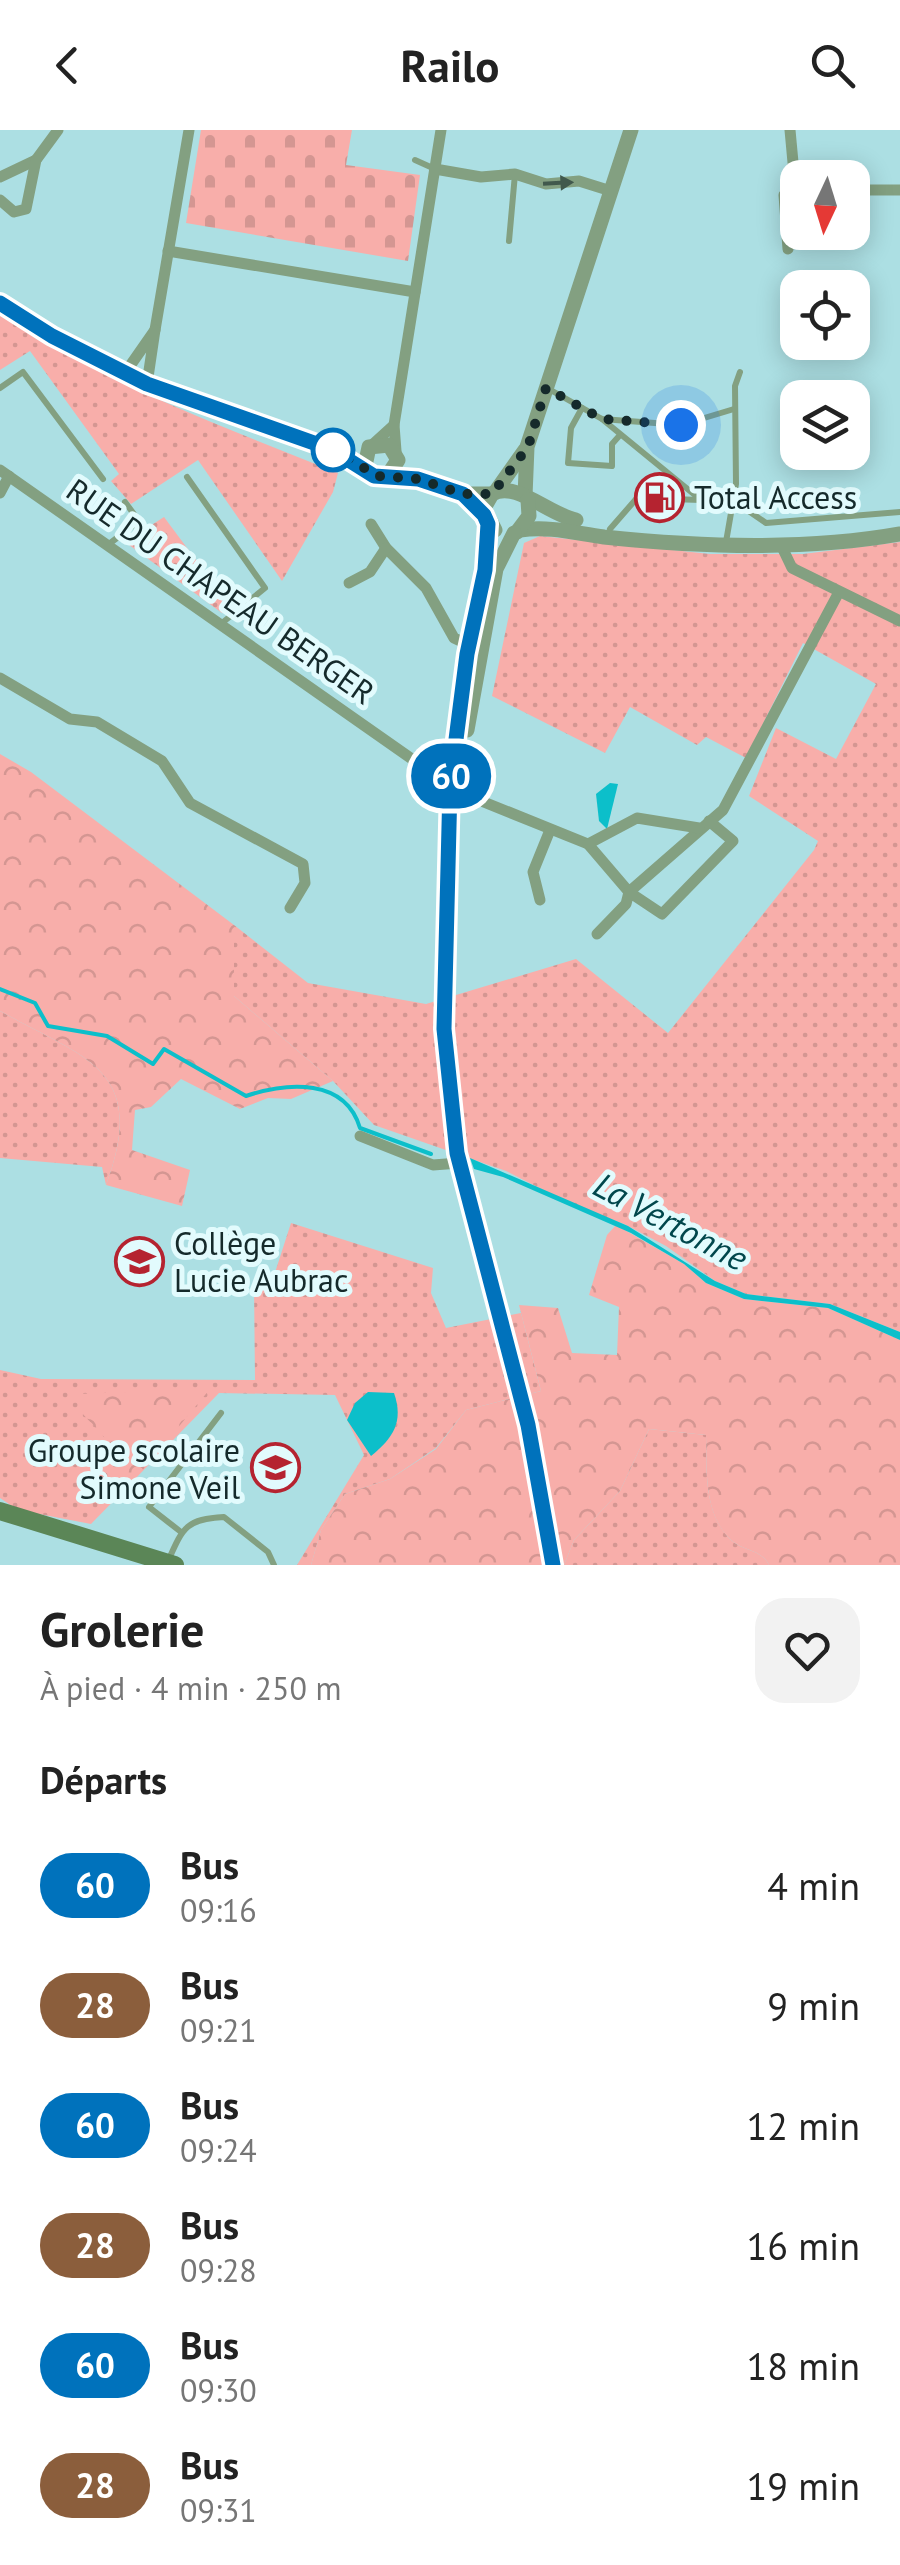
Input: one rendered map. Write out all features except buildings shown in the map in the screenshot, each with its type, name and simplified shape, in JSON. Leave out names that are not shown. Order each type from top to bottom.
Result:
[{"type":"main road","points":[[0,1511],[171,1564]]},
{"type":"main road","points":[[0,1527],[49,1529]]},
{"type":"street","points":[[0,200],[14,212],[26,210],[36,160],[58,130]]},
{"type":"street","points":[[147,384],[189,130]]},
{"type":"street","points":[[388,476],[397,456],[394,425],[441,130]]},
{"type":"street","points":[[454,789],[501,552],[530,516],[526,498],[528,447],[631,130]]},
{"type":"street","points":[[790,130],[793,160]]},
{"type":"street","points":[[0,177],[36,160]]},
{"type":"street","points":[[436,169],[480,177],[515,174],[546,184],[579,181],[611,191]]},
{"type":"street","points":[[870,190],[900,190]]},
{"type":"street","points":[[168,251],[416,292]]},
{"type":"street","points":[[0,302],[52,336],[147,384],[331,449],[368,454],[385,443],[418,479]]},
{"type":"street","points":[[125,373],[155,330]]},
{"type":"street","points":[[368,454],[394,425]]},
{"type":"street","points":[[528,447],[494,492],[487,520],[485,570],[469,645],[450,832],[444,1029],[459,1162],[528,1425],[553,1565]]},
{"type":"street","points":[[368,454],[374,476],[418,479],[463,494],[512,488],[562,517],[643,538]]},
{"type":"street","points":[[0,493],[4,473]]},
{"type":"street","name":"RUE DU CHAPEAU BERGER","points":[[4,473],[454,789],[588,844]]},
{"type":"street","points":[[463,494],[502,533],[547,526],[643,538],[780,545],[900,534]]},
{"type":"street","points":[[371,524],[386,548],[426,588],[454,638],[469,645]]},
{"type":"street","points":[[780,545],[792,568],[900,621]]},
{"type":"street","points":[[349,583],[370,572],[386,548]]},
{"type":"street","points":[[597,934],[626,904],[629,892],[723,810],[747,772],[839,592]]},
{"type":"street","points":[[0,678],[70,719],[97,722],[162,760],[190,803],[303,864],[305,882],[290,908]]},
{"type":"street","points":[[637,818],[704,825],[732,841],[662,914],[629,892],[588,844],[637,818]]},
{"type":"street","points":[[540,900],[533,872],[550,830]]},
{"type":"street","points":[[360,1136],[433,1164],[459,1162]]},
{"type":"lane","points":[[415,160],[436,169]]},
{"type":"lane","points":[[509,241],[515,174]]},
{"type":"lane","points":[[0,388],[23,372],[104,479]]},
{"type":"lane","points":[[726,544],[734,500],[734,409],[740,372]]},
{"type":"lane","points":[[546,388],[602,419],[702,500]]},
{"type":"lane","points":[[582,408],[571,428],[568,463],[612,466],[612,444],[620,435]]},
{"type":"lane","points":[[602,419],[689,424],[734,409]]},
{"type":"lane","points":[[187,477],[265,588],[222,624]]},
{"type":"lane","points":[[610,529],[637,498],[734,500],[766,523],[899,512]]},
{"type":"lane","points":[[109,544],[139,521],[125,502]]},
{"type":"lane","points":[[181,1532],[149,1507],[221,1413]]},
{"type":"lane","points":[[171,1564],[181,1532],[198,1518],[224,1517],[268,1552],[274,1565]]},
{"type":"green space","points":[[201,130],[352,130],[346,165],[420,175],[408,261],[186,223]]},
{"type":"green space","points":[[0,313],[123,382],[338,473],[333,492],[282,581],[198,460],[131,504],[111,481],[119,474],[30,351],[0,370]]},
{"type":"green space","points":[[164,517],[231,607],[222,613],[125,542]]},
{"type":"green space","points":[[540,536],[710,554],[803,554],[900,542],[900,1332],[830,1304],[746,1294],[715,1281],[666,1246],[624,1224],[571,1204],[506,1171],[374,1125],[333,1081],[234,996],[234,925],[308,983],[426,1004],[576,959],[668,1033],[814,850],[818,841],[749,796],[776,728],[836,759],[876,684],[803,643],[746,758],[706,737],[697,745],[630,707],[605,753],[492,696],[524,543]]},
{"type":"green space","points":[[0,754],[31,772],[234,925],[234,996],[333,1081],[291,1099],[268,1098],[240,1109],[181,1079],[151,1107],[135,1110],[132,1150],[190,1170],[182,1206],[106,1185],[117,1146],[120,1116],[114,1092],[83,1057],[0,1011]]},
{"type":"green space","points":[[0,1011],[83,1057],[114,1092],[120,1116],[117,1146],[106,1185],[102,1167],[0,1158]]},
{"type":"green space","points":[[291,1223],[433,1268],[431,1293],[446,1328],[521,1313],[541,1391],[466,1410],[436,1448],[390,1479],[345,1494],[321,1530],[311,1565],[297,1565],[364,1455],[335,1395],[219,1393],[91,1524],[18,1510],[0,1498],[0,1370],[41,1379],[255,1380],[254,1285],[271,1285]]},
{"type":"green space","points":[[616,1225],[684,1264],[706,1283],[744,1299],[828,1308],[900,1340],[900,1565],[769,1565],[761,1556],[731,1540],[715,1517],[708,1490],[706,1435],[649,1429],[620,1491],[574,1540],[564,1565],[311,1565],[321,1530],[345,1494],[390,1479],[436,1449],[466,1410],[541,1391],[519,1305],[558,1308],[572,1353],[617,1355],[619,1307],[589,1295],[607,1235]]},
{"type":"green space","points":[[210,1389],[141,1472],[122,1487],[114,1481],[128,1463],[81,1412],[78,1394]]},
{"type":"green space","points":[[649,1429],[706,1435],[708,1490],[715,1517],[731,1540],[761,1556],[769,1565],[564,1565],[574,1540],[620,1491]]},
{"type":"water","points":[[610,783],[618,784],[607,829],[599,821],[596,794]]},
{"type":"water","points":[[470,1158],[628,1226],[715,1281],[746,1294],[830,1304],[900,1332],[900,1340],[828,1308],[744,1299],[706,1283],[684,1264],[631,1233],[503,1177],[474,1169]]},
{"type":"water","points":[[368,1392],[394,1393],[398,1413],[391,1436],[371,1456],[347,1420],[355,1403]]},
{"type":"waterway","name":"La Vertonne","points":[[0,989],[35,1003],[48,1026],[107,1036],[153,1064],[164,1049],[246,1096],[297,1087],[328,1092],[353,1112],[360,1128],[431,1154]]},
{"type":"bus line","name":"60","points":[[0,303],[52,336],[184,400],[331,449],[365,466],[374,476],[418,479],[463,494],[478,507],[488,524],[485,570],[452,751],[444,1029],[457,1153],[538,1467],[553,1565]]},
{"type":"place","name":"Total Access","points":[[659,497]]},
{"type":"place","name":"Collège Lucie Aubrac","points":[[139,1261]]},
{"type":"place","name":"Groupe scolaire Simone Veil","points":[[275,1468]]},
{"type":"route","points":[[333,450],[378,476],[418,479],[463,494],[492,494],[528,447],[546,388],[602,419],[681,425]]}]
